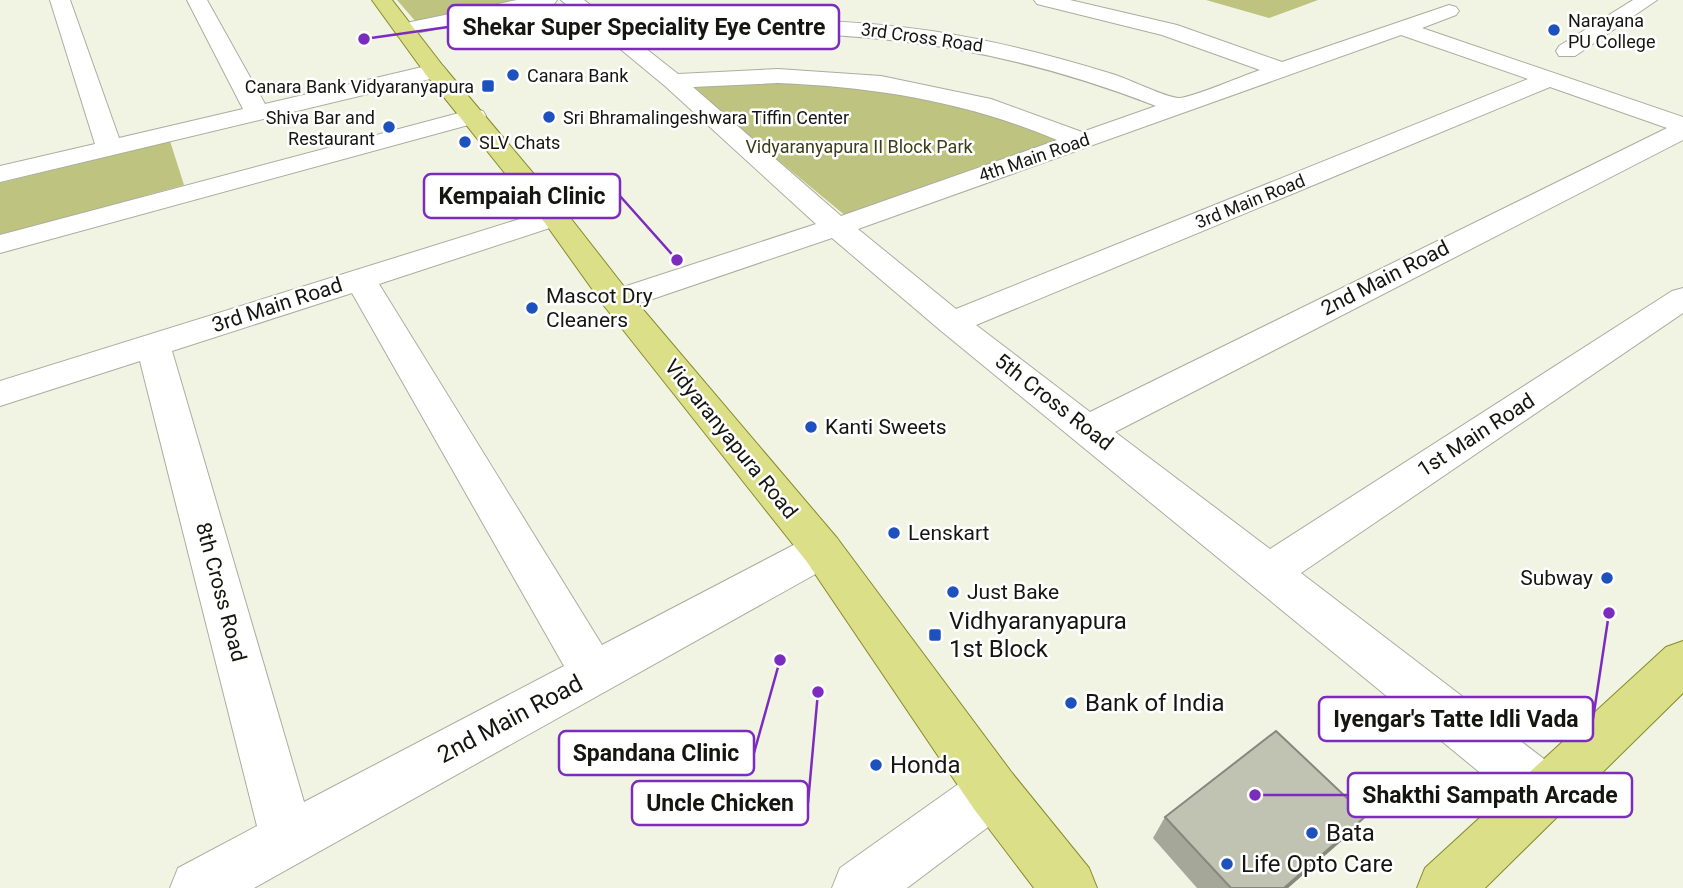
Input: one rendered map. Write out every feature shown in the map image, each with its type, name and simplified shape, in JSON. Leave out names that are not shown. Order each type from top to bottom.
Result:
[{"type":"main road","name":"Vidyaranyapura Road","points":[[382,0],[435,71],[555,217],[617,300],[822,550],[993,791],[1069,888]]},
{"type":"main road","points":[[1445,888],[1683,662]]},
{"type":"street","points":[[60,0],[109,148]]},
{"type":"street","points":[[197,0],[258,113]]},
{"type":"street","points":[[406,29],[547,0]]},
{"type":"street","name":"5th Cross Road","points":[[571,0],[673,81],[837,227],[952,323],[1546,793]]},
{"type":"street","points":[[1044,0],[1169,30],[1284,71]]},
{"type":"street","points":[[1567,51],[1647,0]]},
{"type":"street","name":"4th Main Road","points":[[617,300],[837,227],[1449,11]]},
{"type":"street","name":"3rd Cross Road","points":[[616,35],[762,25],[834,26],[905,32],[974,43],[1043,59],[1111,79],[1177,106]]},
{"type":"street","name":"2nd Main Road","points":[[1402,28],[1683,127]]},
{"type":"street","points":[[0,174],[435,71]]},
{"type":"street","points":[[673,81],[780,75],[833,77],[895,84],[991,106],[1080,141]]},
{"type":"street","name":"3rd Main Road","points":[[952,323],[1549,79]]},
{"type":"street","points":[[0,244],[474,116]]},
{"type":"street","name":"2nd Main Road","points":[[1089,429],[1683,127]]},
{"type":"street","name":"3rd Main Road","points":[[0,394],[555,217]]},
{"type":"street","points":[[360,279],[594,674]]},
{"type":"street","name":"1st Main Road","points":[[1269,572],[1683,298]]},
{"type":"street","name":"8th Cross Road","points":[[153,345],[288,839]]},
{"type":"street","name":"2nd Main Road","points":[[198,888],[822,550]]},
{"type":"street","points":[[860,888],[993,791]]},
{"type":"green space","points":[[397,0],[532,0],[417,23]]},
{"type":"green space","points":[[1206,0],[1318,0],[1269,18]]},
{"type":"green space","name":"Vidyaranyapura II Block Park","points":[[744,79],[918,91],[1065,140],[847,217],[686,84]]},
{"type":"green space","points":[[170,141],[184,185],[0,236],[0,183]]},
{"type":"building","points":[[1276,731],[1366,816],[1284,888],[1231,888],[1165,817]]},
{"type":"place","name":"Narayana PU College","points":[[1554,30]]},
{"type":"place","name":"Shekar Super Speciality Eye Centre","points":[[364,39]]},
{"type":"place","name":"Canara Bank","points":[[513,75]]},
{"type":"place","name":"Canara Bank Vidyaranyapura","points":[[488,86]]},
{"type":"place","name":"Sri Bhramalingeshwara Tiffin Center","points":[[549,117]]},
{"type":"place","name":"Shiva Bar and Restaurant","points":[[389,127]]},
{"type":"place","name":"SLV Chats","points":[[465,142]]},
{"type":"place","name":"Kempaiah Clinic","points":[[677,260]]},
{"type":"place","name":"Mascot Dry Cleaners","points":[[532,308]]},
{"type":"place","name":"Kanti Sweets","points":[[811,427]]},
{"type":"place","name":"Lenskart","points":[[894,533]]},
{"type":"place","name":"Subway","points":[[1607,578]]},
{"type":"place","name":"Just Bake","points":[[953,592]]},
{"type":"place","name":"Iyengar's Tatte Idli Vada","points":[[1609,613]]},
{"type":"place","name":"Vidhyaranyapura 1st Block","points":[[935,635]]},
{"type":"place","name":"Spandana Clinic","points":[[780,660]]},
{"type":"place","name":"Uncle Chicken","points":[[818,692]]},
{"type":"place","name":"Bank of India","points":[[1071,703]]},
{"type":"place","name":"Honda","points":[[876,765]]},
{"type":"place","name":"Shakthi Sampath Arcade","points":[[1255,795]]},
{"type":"place","name":"Bata","points":[[1312,833]]},
{"type":"place","name":"Life Opto Care","points":[[1227,864]]}]
